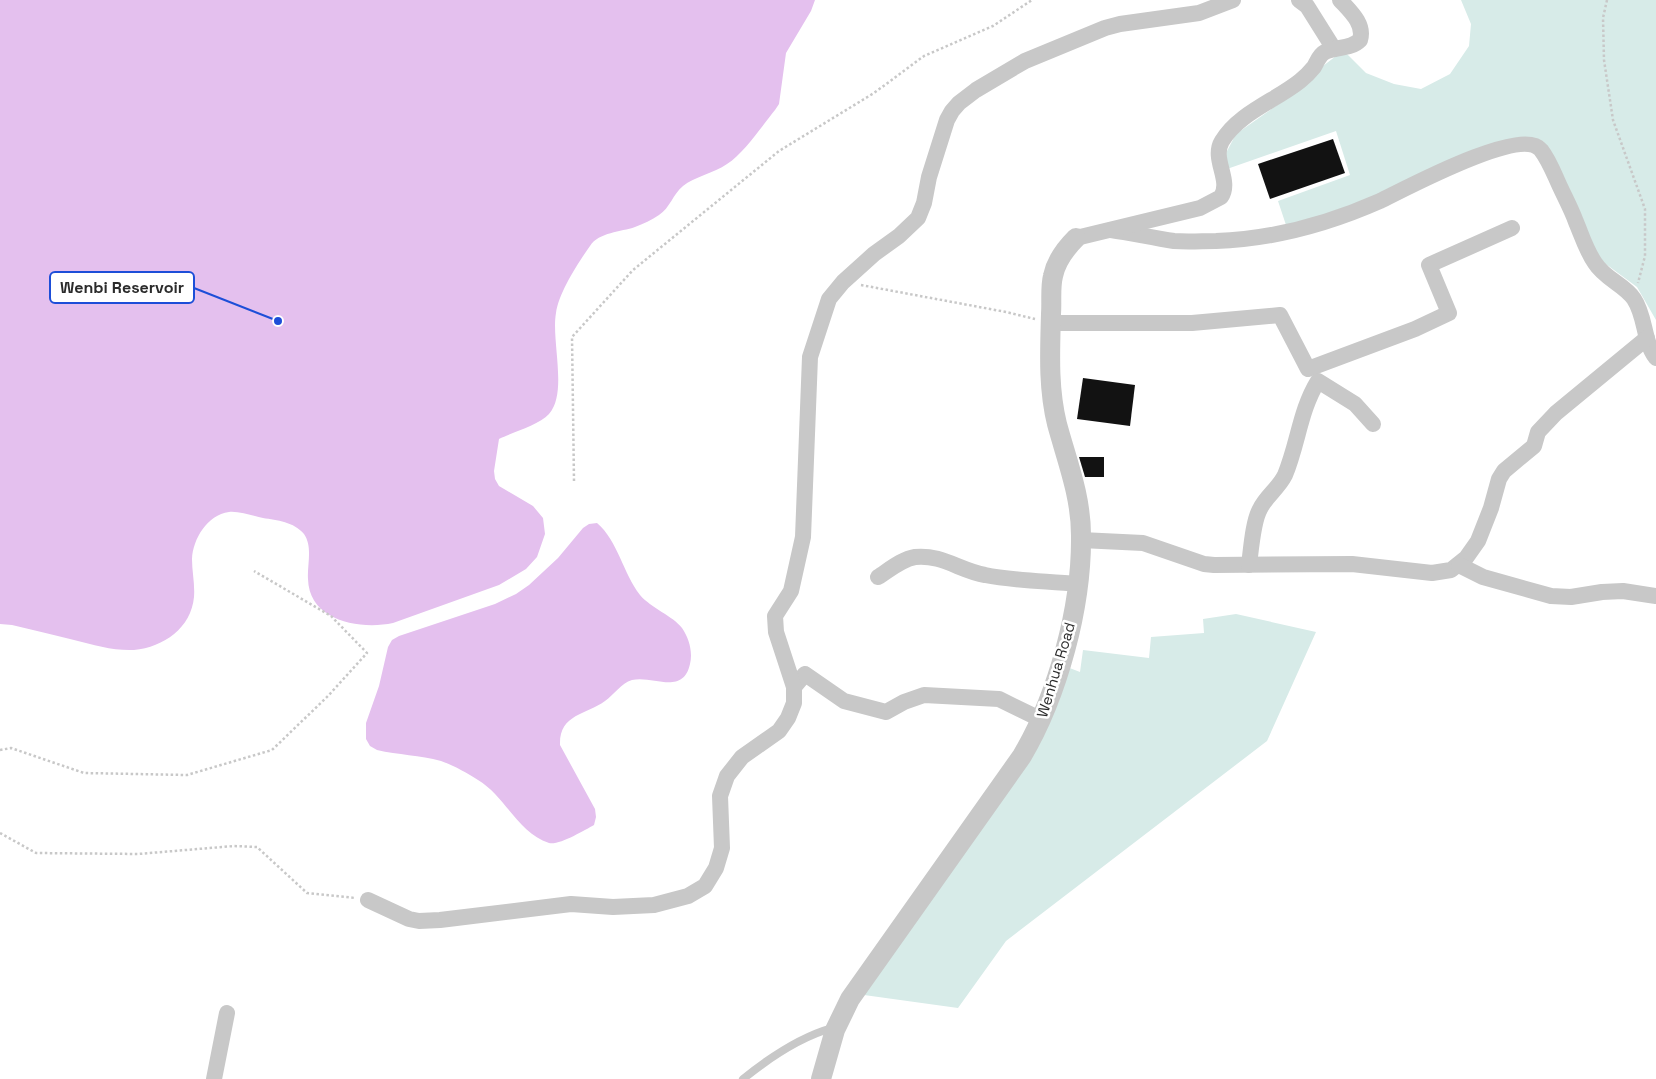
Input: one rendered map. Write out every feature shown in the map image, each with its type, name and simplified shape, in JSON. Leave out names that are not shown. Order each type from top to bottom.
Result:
[{"type":"street","points":[[368,900],[409,919],[420,921],[571,904],[654,905],[692,894],[706,886],[716,868],[722,848],[720,796],[727,776],[742,758],[779,731],[788,718],[794,703],[794,687],[776,632],[775,616],[791,591],[803,538],[810,357],[829,299],[843,282],[918,218],[947,120],[952,111],[976,90],[1025,61],[1105,28],[1120,24],[1199,13],[1233,0]]},
{"type":"street","points":[[1299,0],[1307,6],[1334,49]]},
{"type":"street","points":[[1076,238],[1200,208],[1221,197],[1224,188],[1219,155],[1222,141],[1232,129],[1304,78],[1321,55],[1334,49],[1352,46],[1360,40],[1362,31],[1354,14],[1340,0]]},
{"type":"street","points":[[1111,230],[1175,241],[1233,240],[1284,234],[1357,211],[1462,161],[1498,150],[1531,144],[1540,149],[1552,170],[1576,221],[1582,240],[1595,264],[1606,276],[1634,299],[1643,318],[1649,349],[1656,358]]},
{"type":"street","points":[[1051,323],[1192,322],[1280,315],[1308,369],[1414,329],[1449,313],[1429,265],[1512,228]]},
{"type":"street","name":"Wenhua Road","points":[[821,1079],[837,1027],[850,999],[1022,756],[1042,720],[1054,688],[1064,651],[1077,584],[1081,540],[1078,496],[1054,407],[1050,372],[1052,278],[1061,256],[1076,238]]},
{"type":"street","points":[[1081,540],[1143,543],[1204,564],[1352,564],[1432,573],[1451,570],[1459,565],[1478,541],[1492,508],[1499,479],[1504,471],[1534,446],[1538,432],[1556,413],[1647,338]]},
{"type":"street","points":[[1249,565],[1257,514],[1263,503],[1278,488],[1285,474],[1310,394],[1318,381],[1355,404],[1373,424]]},
{"type":"street","points":[[878,577],[905,560],[920,557],[946,562],[986,576],[1077,584]]},
{"type":"street","points":[[1459,565],[1483,577],[1546,595],[1571,597],[1623,591],[1656,596]]},
{"type":"street","points":[[794,687],[805,674],[844,700],[886,712],[919,696],[999,699],[1042,720]]},
{"type":"street","points":[[214,1079],[227,1013]]},
{"type":"lane","points":[[743,1079],[795,1044],[822,1031],[837,1027]]},
{"type":"path","points":[[574,481],[572,337],[633,270],[779,152],[874,92],[924,56],[993,26],[1032,0]]},
{"type":"path","points":[[1607,0],[1603,18],[1604,60],[1613,120],[1646,209],[1645,256],[1634,299]]},
{"type":"path","points":[[843,282],[1006,312],[1051,323]]},
{"type":"path","points":[[0,750],[11,748],[84,772],[186,775],[272,750],[328,696],[367,653],[331,616],[254,571]]},
{"type":"path","points":[[0,833],[36,853],[138,854],[234,846],[257,848],[307,893],[368,900]]},
{"type":"shaded area","points":[[0,0],[815,0],[811,11],[786,53],[779,104],[746,146],[727,164],[683,186],[666,209],[656,217],[635,227],[605,235],[594,241],[565,287],[558,305],[555,324],[558,380],[555,405],[549,414],[539,422],[499,439],[494,471],[495,479],[499,486],[533,506],[543,518],[545,534],[537,557],[526,569],[499,585],[393,623],[366,625],[352,623],[338,619],[317,605],[311,593],[308,579],[309,556],[307,539],[300,530],[290,524],[279,521],[229,512],[214,518],[198,536],[192,559],[194,597],[188,618],[182,627],[156,645],[134,650],[119,650],[12,625],[0,624]]},
{"type":"shaded area","points":[[1461,0],[1656,0],[1656,320],[1637,287],[1599,259],[1543,141],[1507,142],[1341,212],[1286,225],[1278,201],[1350,175],[1336,131],[1227,169],[1226,153],[1236,134],[1310,82],[1323,66],[1336,56],[1347,54],[1366,73],[1394,84],[1421,89],[1450,74],[1469,46],[1471,24]]},
{"type":"shaded area","points":[[597,523],[610,539],[640,595],[682,628],[690,645],[691,659],[686,674],[681,679],[674,682],[632,680],[621,686],[598,706],[569,721],[564,727],[560,745],[595,809],[596,817],[594,825],[565,840],[549,843],[538,838],[520,823],[488,787],[460,769],[441,761],[377,750],[370,746],[366,739],[366,723],[379,686],[388,647],[392,640],[495,604],[516,594],[529,585],[558,558],[583,528],[589,524]]},
{"type":"shaded area","points":[[1236,614],[1316,632],[1267,741],[1006,941],[958,1008],[864,995],[1023,766],[1059,701],[1067,667],[1080,672],[1083,650],[1149,658],[1151,637],[1204,633],[1203,619]]},
{"type":"building","points":[[1333,139],[1345,173],[1270,199],[1258,164]]},
{"type":"building","points":[[1083,378],[1135,385],[1130,426],[1077,419]]},
{"type":"building","points":[[1079,457],[1104,457],[1104,477],[1085,477]]},
{"type":"place","name":"Wenbi Reservoir","points":[[278,321]]}]
